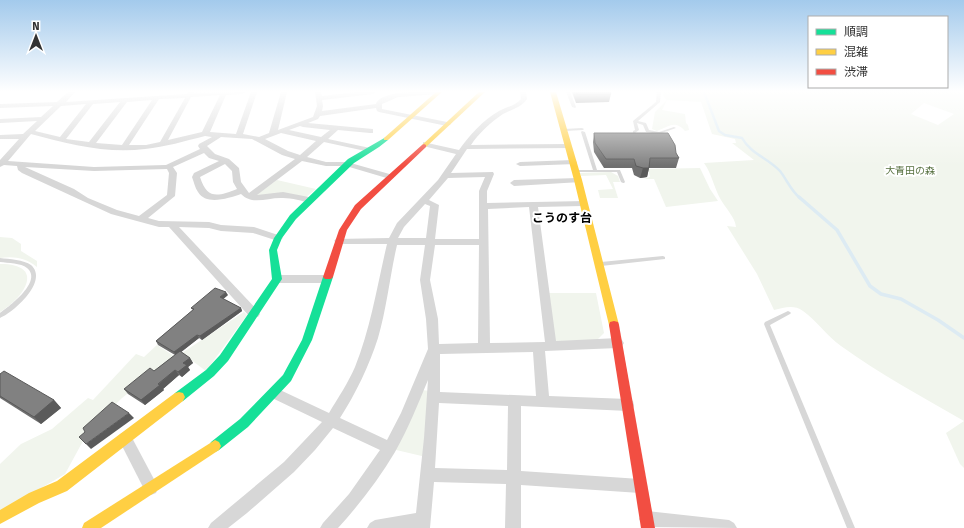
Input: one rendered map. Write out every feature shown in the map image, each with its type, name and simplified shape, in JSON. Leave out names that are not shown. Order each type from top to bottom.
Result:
[{"type":"street","points":[[1,164],[46,117]]},
{"type":"street","points":[[61,140],[79,117]]},
{"type":"street","points":[[91,146],[113,117]]},
{"type":"street","points":[[124,148],[145,117]]},
{"type":"street","points":[[163,144],[178,117]]},
{"type":"street","points":[[205,134],[213,117]]},
{"type":"street","points":[[239,135],[245,117]]},
{"type":"street","points":[[277,132],[280,117]]},
{"type":"street","points":[[259,139],[317,117]]},
{"type":"street","points":[[0,517],[34,498],[62,486],[210,373],[224,358],[277,279],[273,250],[278,238],[292,217],[347,164],[370,150],[411,117]]},
{"type":"street","points":[[415,117],[446,124]]},
{"type":"street","points":[[89,528],[222,442],[255,414],[274,393],[287,378],[307,340],[339,241],[350,216],[454,117]]},
{"type":"street","points":[[216,528],[277,480],[332,420],[348,396],[365,359],[373,335],[393,242],[400,225],[441,182],[472,137],[496,117]]},
{"type":"street","points":[[560,117],[618,343],[647,524],[729,528]]},
{"type":"street","points":[[0,121],[43,119]]},
{"type":"street","points":[[301,124],[370,131]]},
{"type":"street","points":[[249,197],[302,158],[337,127]]},
{"type":"street","points":[[277,132],[370,150]]},
{"type":"street","points":[[222,133],[202,146],[212,156],[226,161],[236,170],[237,182],[249,197],[256,198],[283,195],[311,200]]},
{"type":"street","points":[[0,137],[28,134],[91,146],[124,148],[163,144],[205,134],[222,133],[259,139],[285,153],[302,158],[326,164],[347,164],[390,177]]},
{"type":"street","points":[[426,144],[462,150],[568,146]]},
{"type":"street","points":[[1,164],[94,169],[169,167],[206,149]]},
{"type":"street","points":[[226,161],[197,175],[196,177],[202,192],[205,194],[221,196],[242,190]]},
{"type":"street","points":[[22,164],[21,168],[25,171],[71,191],[85,200],[114,212],[172,225],[185,223],[254,230],[278,238]]},
{"type":"street","points":[[520,164],[575,171]]},
{"type":"street","points":[[141,219],[171,196],[173,173],[169,167]]},
{"type":"street","points":[[514,183],[575,171]]},
{"type":"street","points":[[445,176],[490,174],[483,191],[484,349]]},
{"type":"street","points":[[375,528],[422,523],[428,475],[434,397],[434,349],[432,319],[425,280],[435,205],[423,201]]},
{"type":"street","points":[[483,206],[583,202]]},
{"type":"street","points":[[533,204],[545,346],[543,402]]},
{"type":"street","points":[[172,225],[254,314]]},
{"type":"street","points":[[339,241],[483,242]]},
{"type":"street","points":[[277,279],[326,279]]},
{"type":"street","points":[[434,349],[484,349],[618,343]]},
{"type":"street","points":[[328,528],[354,499],[390,448],[407,415],[434,349]]},
{"type":"street","points":[[274,393],[390,448]]},
{"type":"street","points":[[434,397],[628,405]]},
{"type":"street","points":[[513,528],[516,400]]},
{"type":"street","points":[[125,438],[151,488]]},
{"type":"street","points":[[428,475],[513,477],[640,486]]},
{"type":"lane","points":[[634,132],[637,130],[634,122],[642,117]]},
{"type":"lane","points":[[638,120],[645,124],[647,131],[659,133],[674,128]]},
{"type":"lane","points":[[564,130],[582,131],[596,171]]},
{"type":"lane","points":[[575,171],[619,171],[623,182]]},
{"type":"lane","points":[[598,264],[663,258]]},
{"type":"lane","points":[[0,260],[15,260],[26,264],[33,270],[34,280],[29,291],[18,303],[0,316]]},
{"type":"lane","points":[[788,313],[767,324],[851,528]]},
{"type":"green space","points":[[654,117],[685,117],[689,130],[685,131],[675,125],[657,131],[652,129]]},
{"type":"green space","name":"大青田の森","points":[[706,117],[917,117],[938,125],[950,117],[964,117],[964,421],[901,385],[856,356],[836,342],[803,311],[792,307],[774,310],[757,274],[727,226],[736,227],[732,216],[723,203],[704,163],[754,160],[732,143],[736,143],[735,139],[712,134]]},
{"type":"green space","points":[[700,168],[710,189],[718,201],[666,207],[654,179],[644,179],[650,177],[648,169]]},
{"type":"green space","points":[[611,172],[618,176],[620,182],[613,182],[618,198],[600,198],[598,190],[613,189],[606,175],[581,176],[580,173]]},
{"type":"green space","points":[[277,180],[316,189],[305,198],[255,196]]},
{"type":"green space","points":[[0,237],[12,238],[21,244],[21,251],[37,261],[37,267],[20,258],[0,258]]},
{"type":"green space","points":[[0,264],[14,265],[23,269],[27,275],[27,282],[17,298],[0,312]]},
{"type":"green space","points":[[547,293],[596,293],[604,333],[596,341],[554,342]]},
{"type":"green space","points":[[244,312],[247,315],[206,371],[182,353]]},
{"type":"green space","points":[[157,345],[174,356],[122,398],[89,430],[65,474],[0,512],[0,464],[21,444],[52,429],[88,398],[93,400],[136,354],[144,357]]},
{"type":"green space","points":[[420,390],[432,391],[426,457],[392,449]]},
{"type":"green space","points":[[964,421],[964,468],[960,464],[946,433]]},
{"type":"building","points":[[594,133],[668,133],[675,145],[676,153],[679,158],[650,158],[649,168],[636,166],[634,159],[606,159],[595,143]]},
{"type":"building","points":[[215,288],[226,292],[220,297],[241,308],[200,336],[197,335],[174,352],[156,341],[194,309],[191,308]]},
{"type":"building","points":[[180,351],[190,358],[183,363],[187,365],[178,372],[175,370],[158,384],[160,385],[141,400],[124,389],[150,368],[154,371]]},
{"type":"building","points":[[4,371],[54,400],[34,417],[0,396],[0,374]]},
{"type":"building","points":[[112,402],[129,413],[86,444],[79,437],[85,432],[83,428]]},
{"type":"waterway","points":[[713,117],[719,131],[725,135],[742,138],[750,148],[780,171],[799,197]]},
{"type":"waterway","points":[[799,197],[837,230],[870,286],[881,294],[901,299],[938,320],[964,338]]},
{"type":"traffic: fast","points":[[179,397],[210,373],[224,358],[277,279],[273,250],[278,238],[293,217],[351,161],[386,139]]},
{"type":"traffic: fast","points":[[215,446],[244,423],[287,378],[307,340],[328,277]]},
{"type":"traffic: slow","points":[[386,139],[411,117]]},
{"type":"traffic: slow","points":[[424,146],[456,117]]},
{"type":"traffic: slow","points":[[560,117],[578,180],[614,325]]},
{"type":"traffic: slow","points":[[0,517],[34,498],[62,486],[179,397]]},
{"type":"traffic: slow","points":[[89,528],[215,446]]},
{"type":"traffic: jam","points":[[328,277],[343,230],[358,207],[424,146]]},
{"type":"traffic: jam","points":[[614,325],[648,528]]},
{"type":"district","name":"こうのす台","points":[[562,218]]}]
